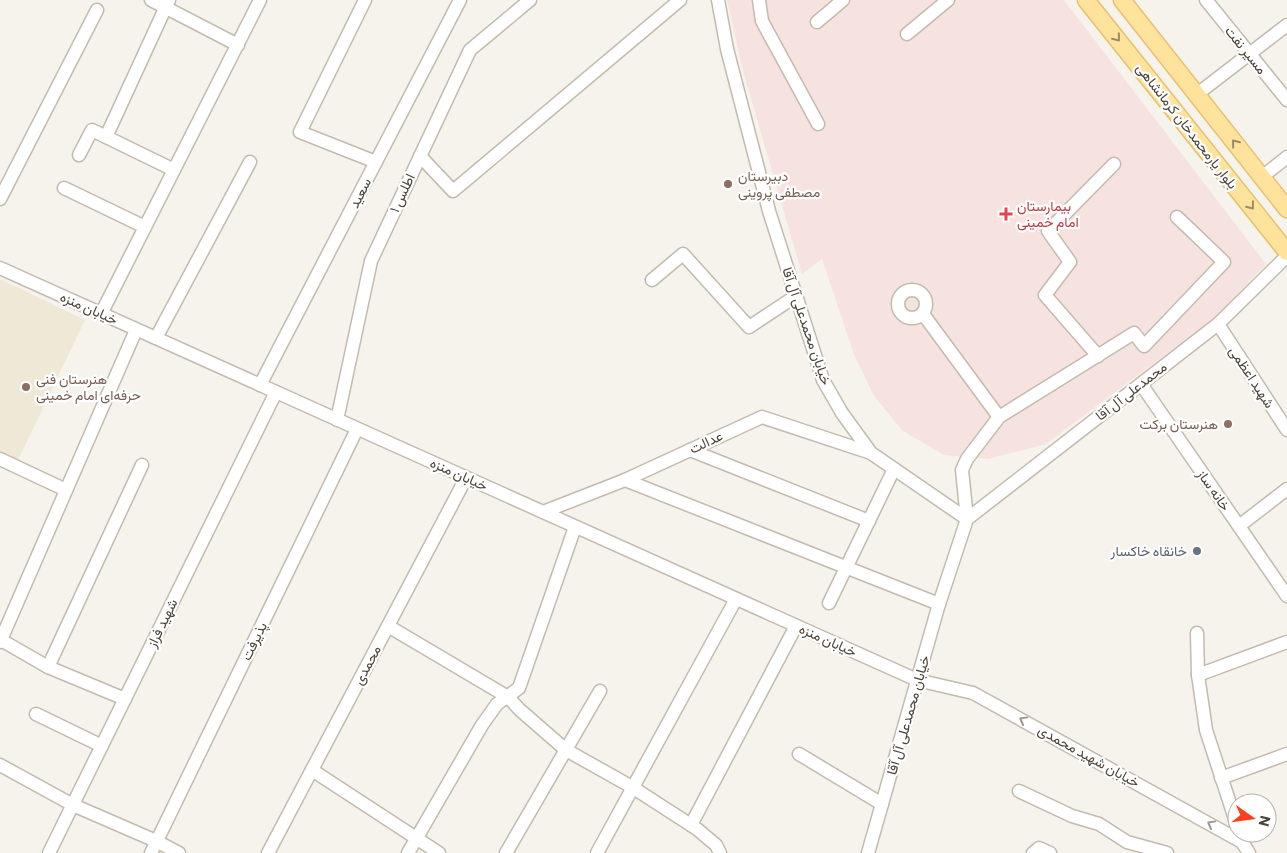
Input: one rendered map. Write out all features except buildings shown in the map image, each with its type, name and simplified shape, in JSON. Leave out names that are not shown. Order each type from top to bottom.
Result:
[{"type":"main road","name":"بلوار یارمحمدخان کرمانشاهی","points":[[1122,0],[1287,209]]},
{"type":"main road","name":"بلوار یارمحمدخان کرمانشاهی","points":[[1093,4],[1287,254]]},
{"type":"street","points":[[151,0],[167,4],[238,45]]},
{"type":"street","points":[[101,314],[260,0]]},
{"type":"street","points":[[365,0],[300,132],[376,162]]},
{"type":"street","name":"سعید","points":[[260,385],[460,0]]},
{"type":"street","name":"اطلس ۱","points":[[337,420],[371,261],[470,50],[530,0]]},
{"type":"street","points":[[420,156],[453,191],[680,0]]},
{"type":"street","name":"خیابان محمدعلی آل آقا","points":[[718,0],[728,49],[769,211],[823,380],[842,413],[871,453],[968,519],[939,604],[868,853]]},
{"type":"street","points":[[759,0],[762,21],[818,124]]},
{"type":"street","points":[[817,22],[843,0]]},
{"type":"street","points":[[908,34],[948,0]]},
{"type":"street","name":"مسیر نفت","points":[[1206,0],[1287,100]]},
{"type":"street","points":[[106,137],[167,4]]},
{"type":"street","points":[[0,199],[97,10]]},
{"type":"street","points":[[1196,95],[1287,25]]},
{"type":"street","points":[[79,155],[92,130],[174,170]]},
{"type":"street","points":[[1262,177],[1287,157]]},
{"type":"street","points":[[156,338],[250,162]]},
{"type":"street","points":[[1098,356],[1045,295],[1070,262],[1048,231],[1114,164]]},
{"type":"street","points":[[64,188],[144,228]]},
{"type":"street","points":[[968,519],[962,470],[967,459],[999,417],[1134,333],[1144,346],[1224,262],[1177,217]]},
{"type":"street","points":[[652,280],[683,254],[749,327],[796,296]]},
{"type":"street","name":"محمدعلی آل آقا","points":[[968,519],[1218,324],[1287,254]]},
{"type":"street","name":"خیابان منزه","points":[[0,268],[917,680]]},
{"type":"street","points":[[923,314],[999,417]]},
{"type":"street","name":"شهید اعظمی","points":[[1218,324],[1287,430]]},
{"type":"street","points":[[125,699],[48,667],[0,641],[136,330]]},
{"type":"street","name":"خانه ساز","points":[[1141,384],[1287,596]]},
{"type":"street","name":"شهید فراز","points":[[49,853],[276,392]]},
{"type":"street","name":"عدالت","points":[[543,512],[625,480],[762,416],[871,453]]},
{"type":"street","name":"پذیرفت","points":[[151,853],[357,429]]},
{"type":"street","points":[[690,450],[869,520]]},
{"type":"street","points":[[0,459],[66,490]]},
{"type":"street","points":[[48,667],[142,465]]},
{"type":"street","points":[[829,603],[894,468]]},
{"type":"street","name":"محمدی","points":[[268,853],[466,478]]},
{"type":"street","points":[[625,480],[939,604]]},
{"type":"street","points":[[1238,526],[1287,489]]},
{"type":"street","points":[[408,853],[482,725],[497,704],[519,688],[575,527]]},
{"type":"street","points":[[597,853],[736,599]]},
{"type":"street","points":[[388,626],[508,697],[520,710],[566,750],[632,787],[691,825],[716,845],[720,853]]},
{"type":"street","points":[[691,825],[796,626]]},
{"type":"street","points":[[1197,633],[1198,675],[1206,730],[1227,796]]},
{"type":"street","points":[[1198,675],[1287,642]]},
{"type":"street","name":"خیابان شهید محمدی","points":[[917,680],[973,693],[1227,829]]},
{"type":"street","points":[[506,853],[600,691]]},
{"type":"street","points":[[36,714],[102,746]]},
{"type":"street","points":[[799,754],[882,804]]},
{"type":"street","points":[[1221,778],[1287,754]]},
{"type":"street","points":[[1,769],[73,805],[179,853]]},
{"type":"street","points":[[312,770],[439,853]]},
{"type":"street","points":[[1019,791],[1072,816],[1099,824],[1127,842],[1167,853]]},
{"type":"street","points":[[1033,853],[1039,848],[1050,853]]},
{"type":"shaded area","name":"بیمارستان امام خمینی","points":[[727,0],[1064,0],[1266,264],[1213,319],[1046,444],[988,459],[944,455],[903,431],[874,396],[853,352],[822,259],[802,274],[743,71]]},
{"type":"shaded area","name":"هنرستان فنی حرفه‌ای امام خمینی","points":[[0,279],[85,320],[17,462],[0,453]]},
{"type":"place","name":"دبیرستان مصطفی پروینی","points":[[728,184]]},
{"type":"place","name":"بیمارستان امام خمینی","points":[[1006,214]]},
{"type":"place","name":"هنرستان فنی حرفه‌ای امام خمینی","points":[[26,387]]},
{"type":"place","name":"هنرستان برکت","points":[[1228,424]]},
{"type":"place","name":"خانقاه خاکسار","points":[[1197,551]]}]
